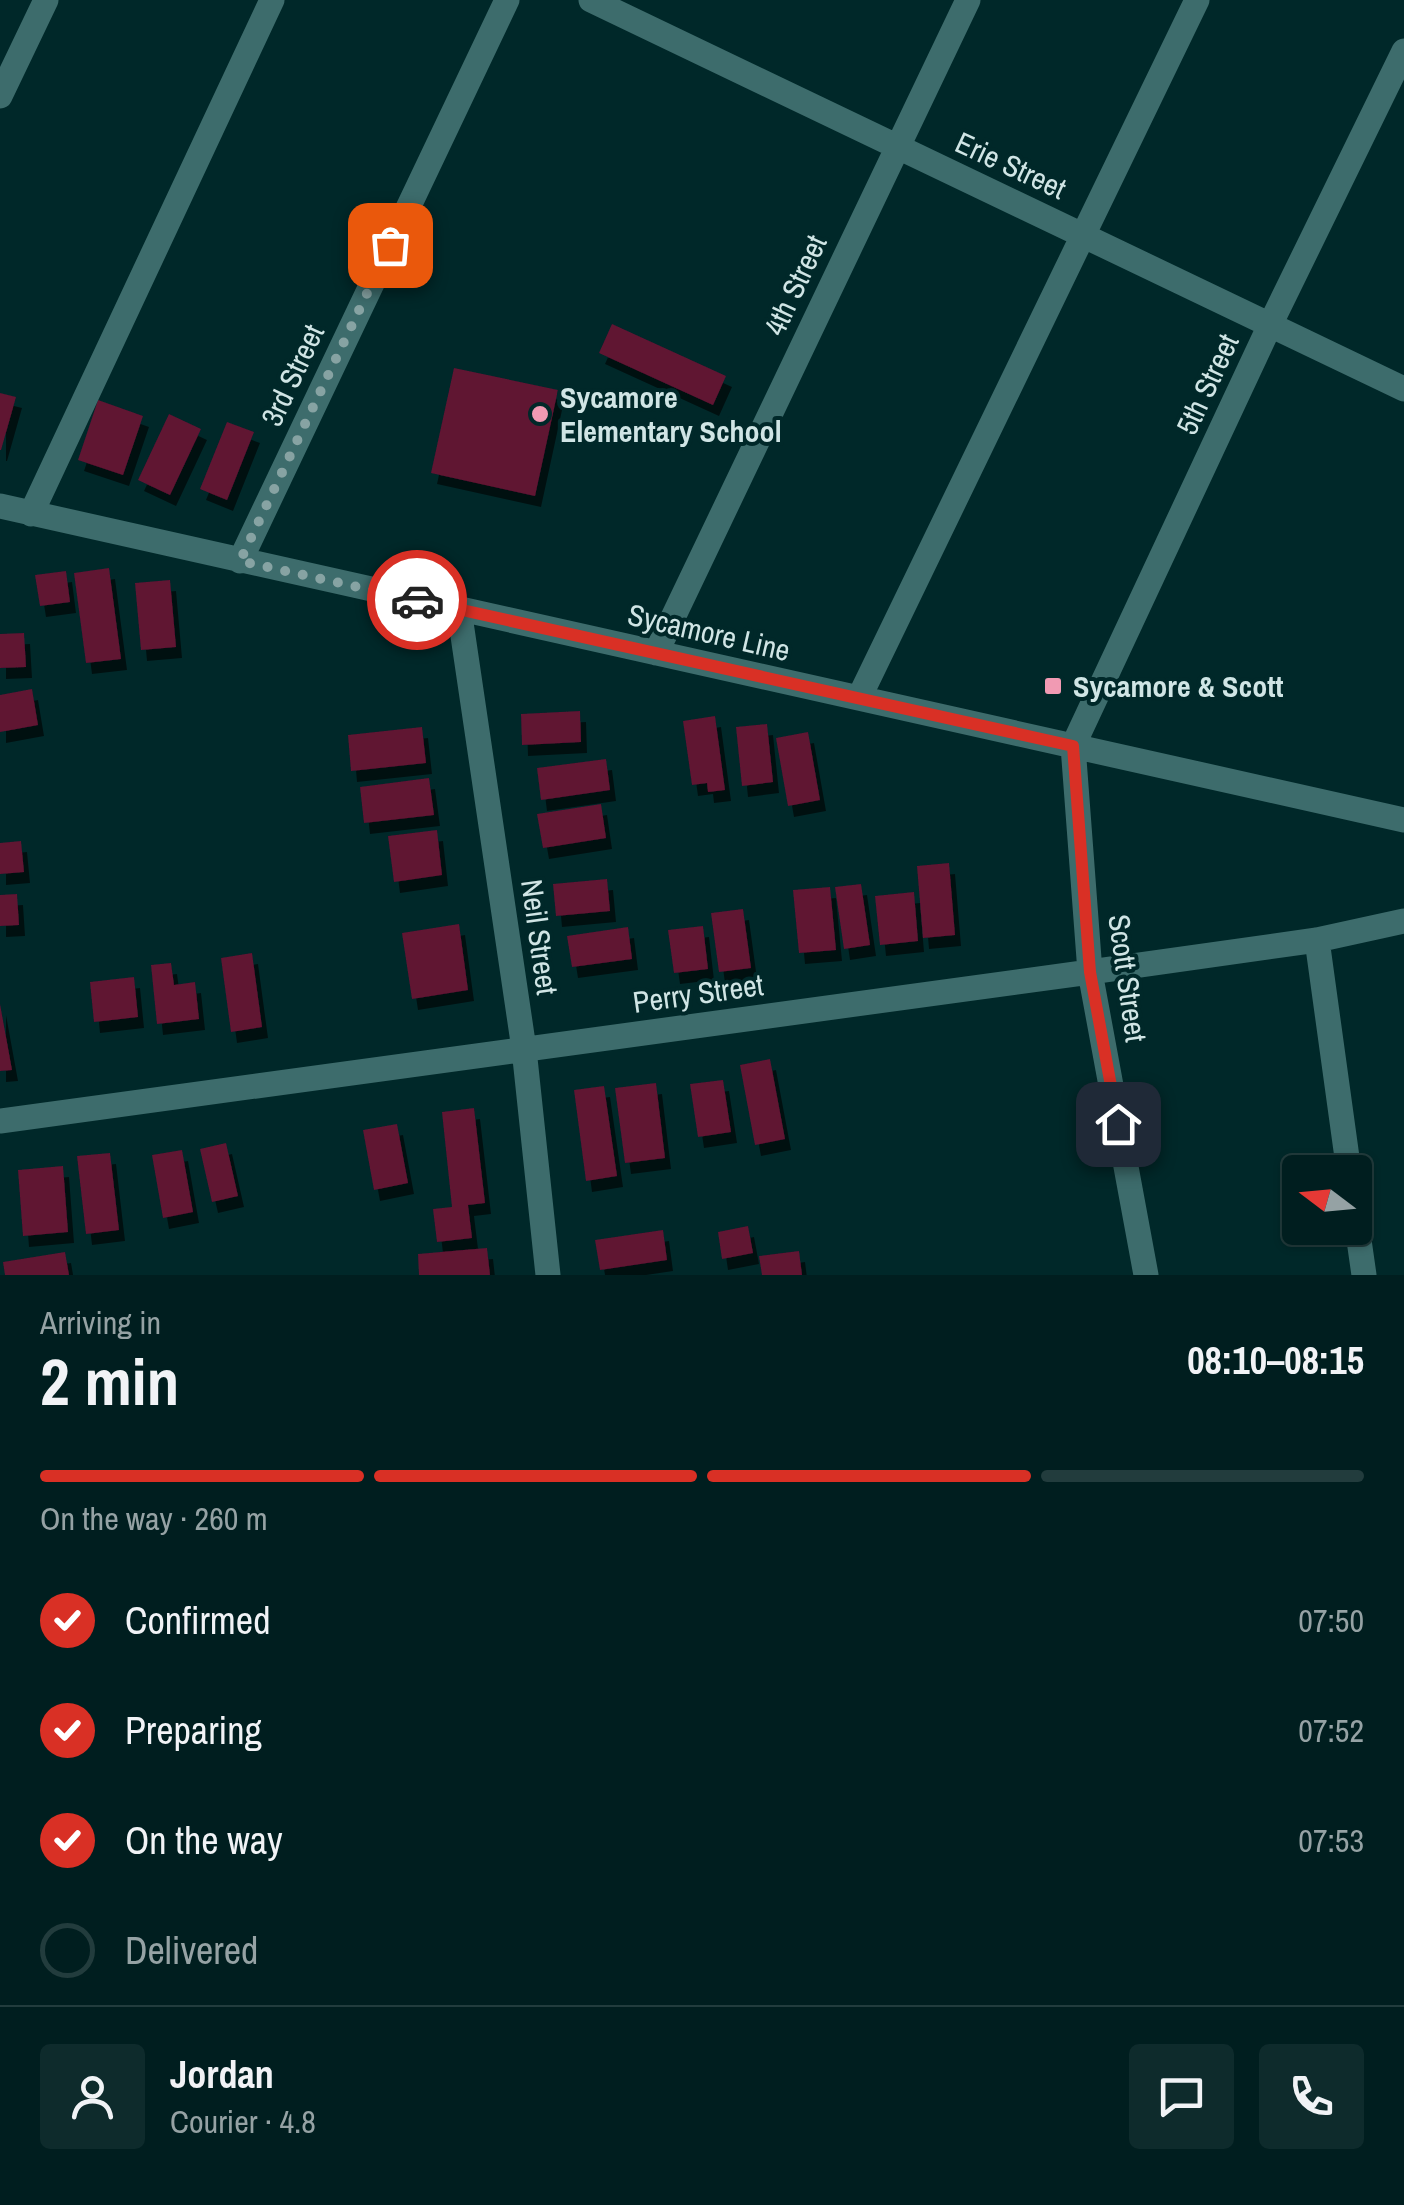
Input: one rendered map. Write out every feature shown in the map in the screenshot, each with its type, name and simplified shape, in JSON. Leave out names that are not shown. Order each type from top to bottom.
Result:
[{"type":"street","points":[[0,96],[46,0]]},
{"type":"street","points":[[0,520],[31,514],[272,0]]},
{"type":"street","name":"3rd Street","points":[[240,561],[507,0]]},
{"type":"street","name":"Erie Street","points":[[591,0],[1404,389]]},
{"type":"street","name":"4th Street","points":[[656,653],[968,0]]},
{"type":"street","points":[[859,698],[1198,0]]},
{"type":"street","name":"5th Street","points":[[1073,746],[1270,325],[1404,51]]},
{"type":"street","name":"Sycamore Line","points":[[0,506],[1404,820]]},
{"type":"street","name":"Neil Street","points":[[459,610],[524,1049],[548,1275]]},
{"type":"street","name":"Scott Street","points":[[1073,746],[1090,972],[1146,1275]]},
{"type":"street","name":"Perry Street","points":[[0,1121],[1316,940],[1404,921]]},
{"type":"street","points":[[1316,940],[1348,1155]]},
{"type":"street","points":[[1360,1245],[1364,1275]]},
{"type":"building","points":[[612,324],[726,376],[713,405],[599,353]]},
{"type":"building","points":[[454,368],[558,390],[535,496],[431,473]]},
{"type":"building","points":[[0,393],[16,397],[1,450],[0,450]]},
{"type":"building","points":[[98,400],[143,416],[123,475],[78,460]]},
{"type":"building","points":[[169,414],[201,429],[170,495],[138,480]]},
{"type":"building","points":[[227,422],[254,432],[227,500],[200,489]]},
{"type":"building","points":[[109,568],[121,659],[86,663],[74,573]]},
{"type":"building","points":[[66,571],[70,602],[40,606],[35,575]]},
{"type":"building","points":[[170,580],[176,647],[141,650],[135,583]]},
{"type":"building","points":[[24,633],[26,667],[0,668],[0,634]]},
{"type":"building","points":[[32,689],[38,725],[0,732],[0,695]]},
{"type":"building","points":[[580,711],[581,742],[522,745],[521,714]]},
{"type":"building","points":[[715,716],[725,790],[708,792],[707,783],[692,785],[683,721]]},
{"type":"building","points":[[767,724],[773,782],[742,786],[736,727]]},
{"type":"building","points":[[422,727],[426,763],[351,771],[348,735]]},
{"type":"building","points":[[808,732],[820,800],[788,806],[776,738]]},
{"type":"building","points":[[606,759],[610,790],[541,800],[537,768]]},
{"type":"building","points":[[429,778],[434,815],[364,823],[360,787]]},
{"type":"building","points":[[601,804],[606,838],[543,848],[537,814]]},
{"type":"building","points":[[437,830],[442,875],[394,882],[388,836]]},
{"type":"building","points":[[21,841],[24,872],[0,874],[0,843]]},
{"type":"building","points":[[949,863],[955,935],[923,938],[917,866]]},
{"type":"building","points":[[607,879],[610,911],[556,916],[553,884]]},
{"type":"building","points":[[861,884],[870,945],[844,949],[835,887]]},
{"type":"building","points":[[830,887],[836,950],[799,953],[793,890]]},
{"type":"building","points":[[914,892],[918,941],[880,945],[875,896]]},
{"type":"building","points":[[17,894],[19,925],[0,926],[0,895]]},
{"type":"building","points":[[743,909],[751,968],[719,972],[711,913]]},
{"type":"building","points":[[459,924],[468,990],[412,999],[402,933]]},
{"type":"building","points":[[703,926],[708,969],[674,973],[668,930]]},
{"type":"building","points":[[628,927],[632,959],[572,967],[567,936]]},
{"type":"building","points":[[252,953],[262,1027],[231,1032],[221,958]]},
{"type":"building","points":[[171,963],[174,985],[195,982],[199,1019],[157,1024],[151,965]]},
{"type":"building","points":[[134,977],[138,1017],[94,1022],[90,982]]},
{"type":"building","points":[[0,1004],[12,1070],[0,1071]]},
{"type":"building","points":[[770,1059],[785,1139],[755,1145],[740,1065]]},
{"type":"building","points":[[723,1080],[731,1132],[698,1137],[690,1084]]},
{"type":"building","points":[[656,1083],[665,1158],[625,1163],[615,1088]]},
{"type":"building","points":[[604,1086],[617,1176],[586,1181],[574,1090]]},
{"type":"building","points":[[474,1108],[485,1203],[468,1205],[472,1238],[437,1242],[433,1209],[452,1207],[442,1112]]},
{"type":"building","points":[[397,1124],[408,1183],[374,1190],[363,1130]]},
{"type":"building","points":[[226,1143],[238,1196],[212,1202],[200,1149]]},
{"type":"building","points":[[182,1150],[193,1212],[163,1218],[152,1155]]},
{"type":"building","points":[[110,1153],[119,1230],[86,1234],[77,1156]]},
{"type":"building","points":[[63,1166],[68,1232],[23,1236],[18,1170]]},
{"type":"building","points":[[748,1226],[753,1253],[722,1259],[718,1232]]},
{"type":"building","points":[[663,1230],[667,1260],[600,1270],[595,1240]]},
{"type":"building","points":[[487,1248],[490,1275],[419,1275],[418,1254]]},
{"type":"building","points":[[799,1251],[802,1275],[762,1275],[759,1256]]},
{"type":"building","points":[[65,1252],[69,1275],[5,1275],[3,1262]]},
{"type":"way so far","points":[[390,245],[240,561],[417,600]]},
{"type":"place","name":"Sycamore Elementary School","points":[[540,414]]},
{"type":"place","name":"Sycamore & Scott","points":[[1053,686]]},
{"type":"route","points":[[417,600],[1073,746],[1090,972],[1118,1124]]}]
